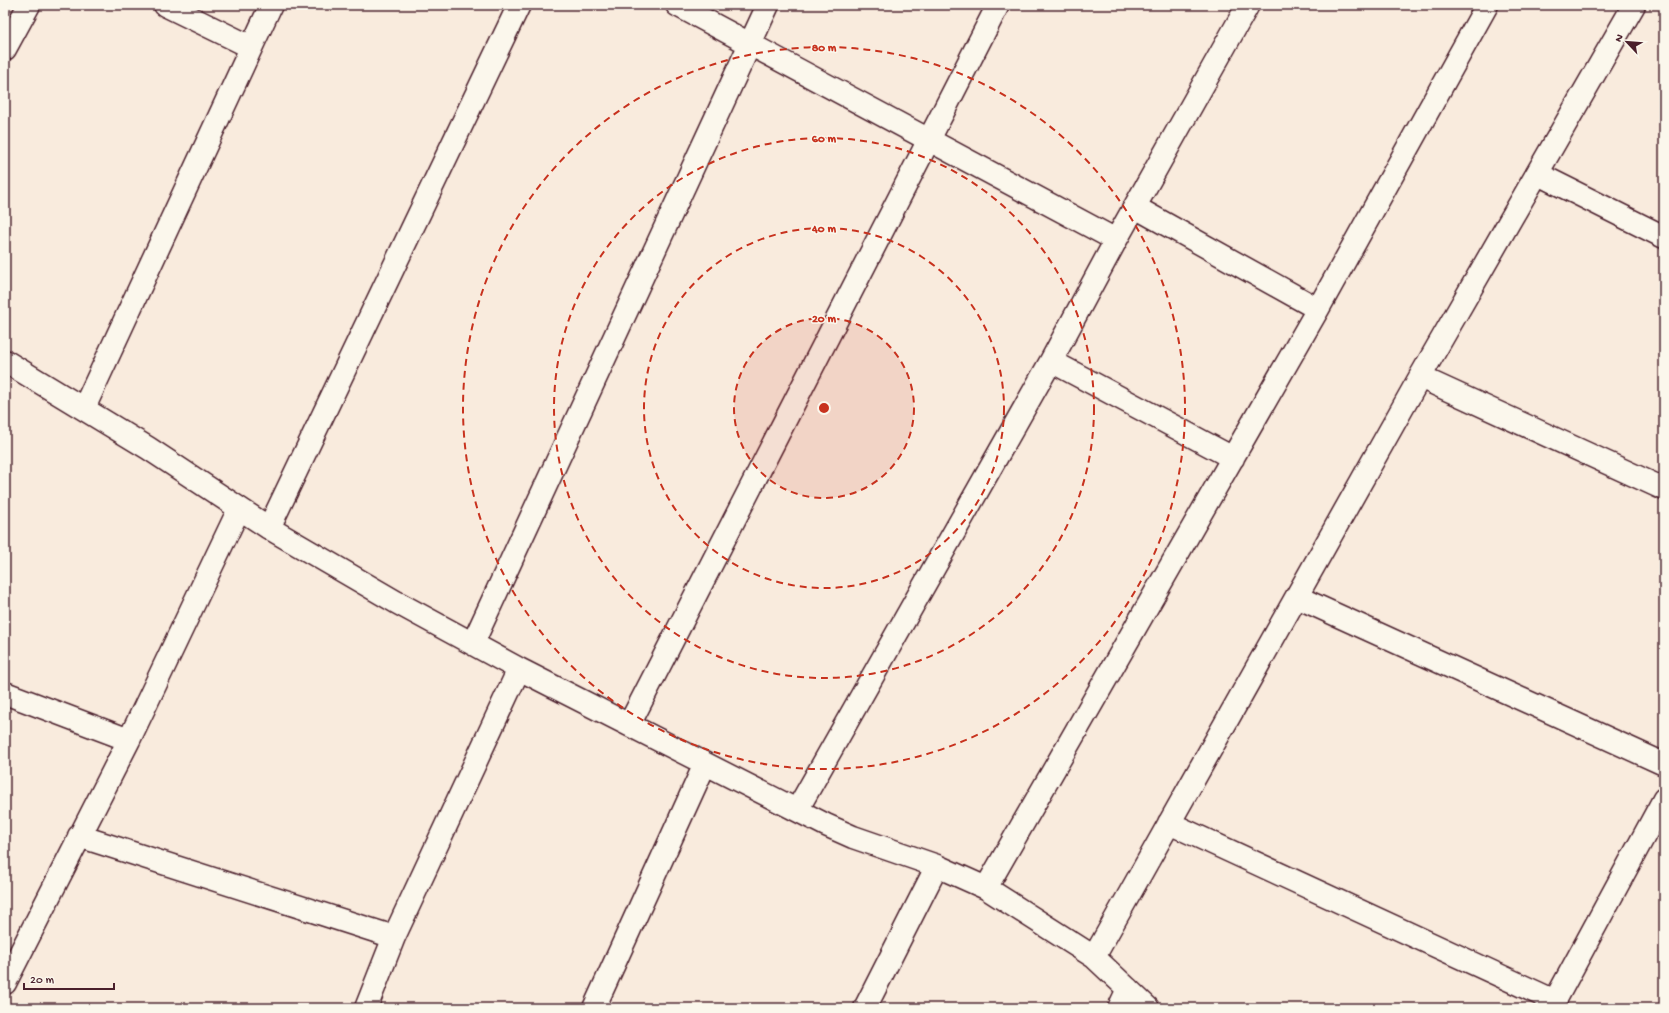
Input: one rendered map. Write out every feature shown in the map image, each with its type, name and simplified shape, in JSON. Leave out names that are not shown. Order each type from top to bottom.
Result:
[{"type":"street","points":[[5,49],[29,5]]},
{"type":"street","points":[[166,5],[251,47]]},
{"type":"street","points":[[84,408],[271,5]]},
{"type":"street","points":[[269,528],[519,5]]},
{"type":"street","points":[[676,5],[1116,240]]},
{"type":"street","points":[[473,643],[768,5]]},
{"type":"street","points":[[629,725],[998,5]]},
{"type":"street","points":[[796,810],[1051,361],[1116,240],[1248,5]]},
{"type":"street","points":[[986,888],[1318,309],[1487,5]]},
{"type":"street","points":[[1094,957],[1420,377],[1634,5]]},
{"type":"street","points":[[1538,174],[1664,237]]},
{"type":"street","points":[[1135,207],[1318,309]]},
{"type":"street","points":[[5,361],[84,408],[269,528],[396,602],[519,669],[852,837],[937,866],[986,888],[1094,957],[1124,998],[1148,1008]]},
{"type":"street","points":[[1051,361],[1233,458]]},
{"type":"street","points":[[1420,377],[1664,489]]},
{"type":"street","points":[[5,983],[129,740],[238,509]]},
{"type":"street","points":[[1297,597],[1664,764]]},
{"type":"street","points":[[366,1008],[394,936],[519,669]]},
{"type":"street","points":[[5,693],[129,740]]},
{"type":"street","points":[[594,1008],[706,764]]},
{"type":"street","points":[[1169,823],[1553,1005],[1664,799]]},
{"type":"street","points":[[79,836],[394,936]]},
{"type":"street","points":[[865,1008],[937,866]]}]
